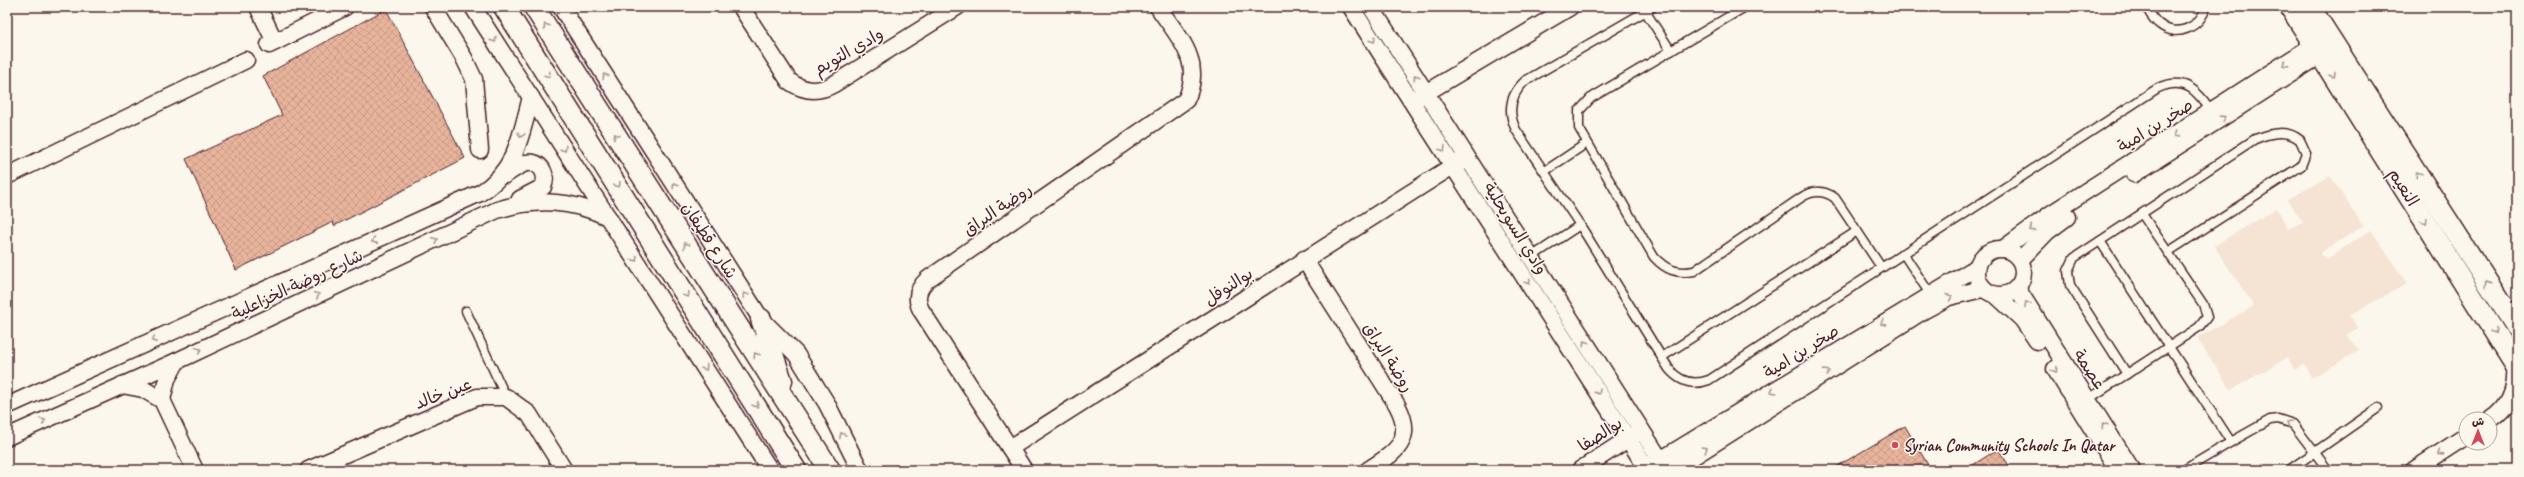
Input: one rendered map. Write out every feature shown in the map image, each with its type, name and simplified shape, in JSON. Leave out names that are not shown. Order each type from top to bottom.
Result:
[{"type":"street","points":[[258,7],[272,44],[345,7]]},
{"type":"street","points":[[433,7],[464,58],[474,79],[480,150]]},
{"type":"street","points":[[473,7],[770,470]]},
{"type":"street","points":[[504,7],[796,470]]},
{"type":"street","name":"شارع قطيفان","points":[[534,7],[830,470]]},
{"type":"street","name":"شارع قطيفان","points":[[561,7],[761,319],[796,354],[827,404],[860,470]]},
{"type":"street","name":"وادي التويم","points":[[741,7],[789,81],[797,87],[816,91],[834,84],[957,7]]},
{"type":"street","name":"روضة البراق","points":[[1024,470],[922,310],[918,299],[920,287],[928,279],[1186,100],[1193,82],[1192,62],[1183,44],[1158,7]]},
{"type":"street","name":"وادي السويحلية","points":[[1351,7],[1420,97]]},
{"type":"street","name":"وادي السويحلية","points":[[1371,7],[1420,97],[1460,161],[1518,266],[1628,439],[1655,467]]},
{"type":"street","points":[[1420,97],[1570,7]]},
{"type":"street","name":"النعيم","points":[[2300,9],[2517,328]]},
{"type":"street","name":"النعيم","points":[[2325,45],[2516,366]]},
{"type":"street","name":"صخر بن امية","points":[[2003,249],[2052,213],[2212,112],[2325,45]]},
{"type":"street","name":"صخر بن امية","points":[[2020,260],[2056,224],[2325,45]]},
{"type":"street","points":[[7,176],[246,60]]},
{"type":"street","name":"شارع روضة الخزاعلية","points":[[7,406],[480,193],[498,180],[508,167],[516,152],[531,98]]},
{"type":"street","name":"بوالنوفل","points":[[1010,448],[1460,161]]},
{"type":"street","name":"وادي السويحلية","points":[[1460,161],[1531,257],[1641,430],[1655,467]]},
{"type":"street","points":[[497,210],[538,192],[546,182],[546,175],[538,165],[526,163],[498,180]]},
{"type":"street","name":"شارع روضة الخزاعلية","points":[[7,437],[177,361],[497,210],[522,204],[554,202],[591,210],[608,217]]},
{"type":"street","points":[[2003,249],[2010,251],[2020,260],[2023,275],[2018,288],[2005,296],[1997,296],[1982,288],[1977,278],[1977,267],[1984,255],[1990,251],[2003,249]]},
{"type":"street","name":"روضة البراق","points":[[1304,260],[1397,405],[1404,422],[1403,440],[1399,448],[1368,470]]},
{"type":"street","name":"صخر بن امية","points":[[1655,467],[1930,294],[1977,267]]},
{"type":"street","name":"صخر بن امية","points":[[1672,470],[1929,307],[1949,297],[1982,288]]},
{"type":"street","name":"عصمة","points":[[2018,288],[2132,470]]},
{"type":"street","name":"عصمة","points":[[1997,296],[2015,311],[2028,328],[2118,470]]},
{"type":"street","points":[[761,319],[794,413]]},
{"type":"street","points":[[162,400],[166,379],[177,361]]},
{"type":"street","points":[[2498,413],[2504,408],[2510,399],[2516,377],[2516,366]]},
{"type":"street","points":[[122,386],[143,389],[162,400],[195,470]]},
{"type":"street","name":"عين خالد","points":[[308,470],[477,397],[506,397]]},
{"type":"street","points":[[506,397],[530,414],[564,470]]},
{"type":"street","name":"بوالصفا","points":[[1580,470],[1641,430]]},
{"type":"street","points":[[2414,470],[2458,441]]},
{"type":"lane","points":[[1745,7],[1584,103],[1578,119],[1579,128],[1654,257],[1662,266],[1672,271],[1683,272],[1694,270],[1802,197],[1815,191],[1829,194],[1835,198],[1881,267]]},
{"type":"lane","points":[[2146,7],[2160,25],[2176,31],[2192,27],[2199,21],[2206,7]]},
{"type":"lane","points":[[1671,51],[1647,8],[1525,81],[1517,88],[1510,109],[1511,120],[1580,225],[1669,369],[1680,379],[1694,383],[1709,380],[2158,88],[2176,84],[2191,88],[2198,92],[2212,112]]},
{"type":"lane","points":[[2127,374],[2070,285],[2068,270],[2074,258],[2255,139],[2270,134],[2285,133],[2300,140],[2306,153],[2301,166],[2168,252]]},
{"type":"lane","points":[[1545,171],[1588,143]]},
{"type":"lane","points":[[2087,400],[2202,324],[2207,312],[2142,214]]},
{"type":"lane","points":[[1518,266],[1580,225]]},
{"type":"lane","points":[[1662,357],[1856,231]]},
{"type":"lane","points":[[2100,241],[2231,442]]},
{"type":"lane","points":[[1903,253],[1930,294]]},
{"type":"lane","points":[[466,311],[506,397]]},
{"type":"lane","points":[[2289,470],[2378,408]]},
{"type":"lane","points":[[2184,470],[2270,420],[2278,419],[2293,424],[2328,470]]},
{"type":"shaded area","points":[[2330,176],[2363,226],[2320,253],[2327,259],[2371,230],[2407,284],[2349,315],[2358,328],[2346,335],[2359,350],[2312,378],[2305,364],[2294,370],[2288,357],[2231,390],[2197,338],[2254,306],[2214,246],[2277,208],[2288,229],[2303,222],[2287,200]]},
{"type":"building","points":[[386,9],[465,158],[334,226],[333,222],[236,270],[186,159],[282,115],[263,76]]},
{"type":"building","name":"Syrian Community Schools In Qatar","points":[[1905,426],[1931,470],[1831,470]]},
{"type":"building","name":"Syrian Community Schools In Qatar","points":[[1998,449],[2012,470],[1965,470]]},
{"type":"place","name":"Syrian Community Schools In Qatar","points":[[1895,445]]}]
